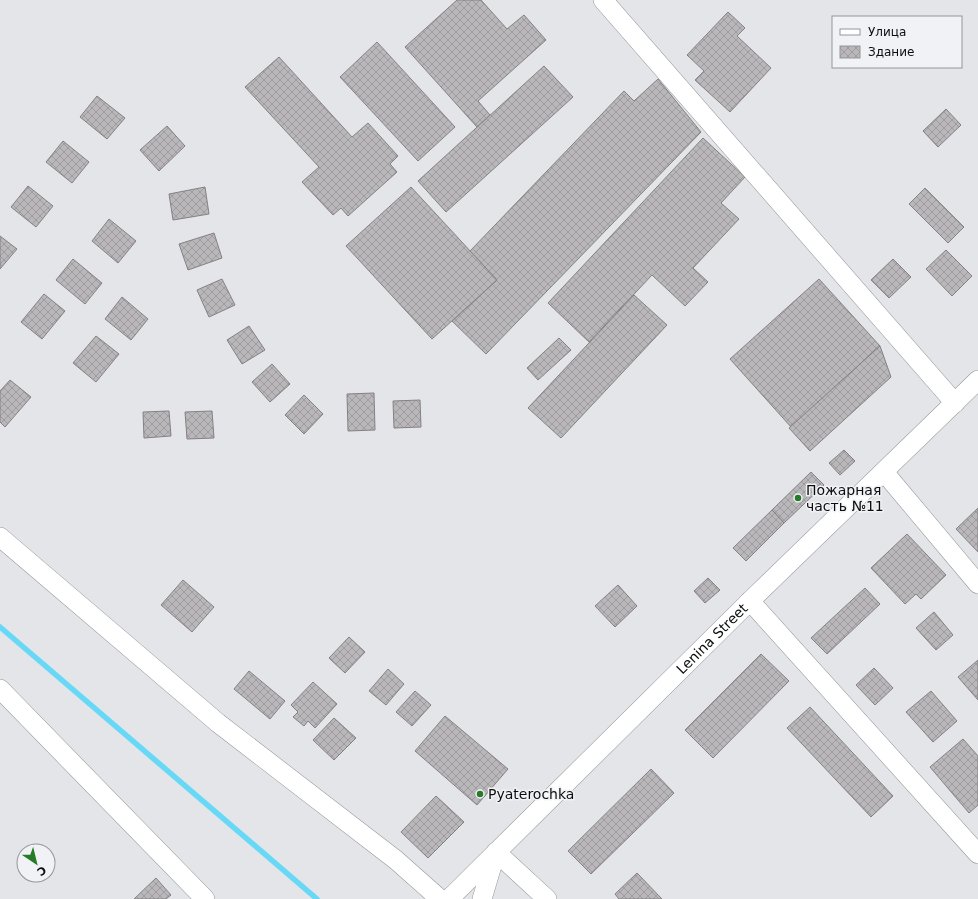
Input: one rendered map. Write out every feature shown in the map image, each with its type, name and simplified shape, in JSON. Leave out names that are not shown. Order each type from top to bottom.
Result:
[{"type":"street","points":[[603,0],[955,403]]},
{"type":"street","name":"Lenina Street","points":[[449,899],[750,601],[978,380]]},
{"type":"street","points":[[884,472],[978,584]]},
{"type":"street","points":[[0,538],[218,723],[396,860],[440,899]]},
{"type":"street","points":[[750,601],[978,854]]},
{"type":"street","points":[[0,689],[205,899]]},
{"type":"street","points":[[482,899],[496,852],[547,899]]},
{"type":"building","points":[[457,0],[481,0],[507,29],[524,15],[546,40],[478,101],[490,115],[477,127],[405,47]]},
{"type":"building","points":[[728,12],[745,28],[737,36],[771,68],[730,112],[695,80],[704,71],[687,55]]},
{"type":"building","points":[[377,42],[455,127],[418,161],[340,77]]},
{"type":"building","points":[[279,57],[352,137],[368,123],[398,156],[390,164],[397,172],[348,216],[341,208],[333,215],[302,182],[319,167],[245,87]]},
{"type":"building","points":[[544,66],[573,97],[446,212],[418,181]]},
{"type":"building","points":[[658,79],[701,132],[486,354],[452,321],[497,280],[470,251],[624,91],[634,101]]},
{"type":"building","points":[[97,96],[125,118],[107,139],[80,117]]},
{"type":"building","points":[[946,109],[961,125],[938,147],[923,131]]},
{"type":"building","points":[[167,126],[185,146],[159,171],[140,150]]},
{"type":"building","points":[[703,138],[745,177],[721,203],[739,219],[693,268],[708,282],[685,306],[652,275],[589,342],[548,303]]},
{"type":"building","points":[[63,141],[89,162],[72,183],[46,162]]},
{"type":"building","points":[[28,186],[53,206],[36,227],[11,207]]},
{"type":"building","points":[[205,187],[209,214],[173,220],[169,194]]},
{"type":"building","points":[[411,187],[497,280],[432,339],[346,246]]},
{"type":"building","points":[[925,188],[964,227],[948,243],[909,204]]},
{"type":"building","points":[[109,219],[136,241],[118,263],[92,241]]},
{"type":"building","points":[[214,233],[222,258],[188,270],[179,244]]},
{"type":"building","points":[[0,236],[17,249],[0,269]]},
{"type":"building","points":[[946,250],[972,276],[952,296],[926,269]]},
{"type":"building","points":[[73,259],[102,283],[85,304],[56,280]]},
{"type":"building","points":[[893,259],[911,277],[889,298],[871,280]]},
{"type":"building","points":[[222,279],[235,305],[209,317],[197,290]]},
{"type":"building","points":[[819,279],[880,346],[791,427],[730,359]]},
{"type":"building","points":[[44,294],[65,311],[42,339],[21,322]]},
{"type":"building","points":[[634,295],[667,325],[561,438],[528,408]]},
{"type":"building","points":[[122,297],[148,319],[131,340],[105,319]]},
{"type":"building","points":[[249,326],[265,350],[242,364],[227,340]]},
{"type":"building","points":[[96,336],[119,354],[96,382],[73,363]]},
{"type":"building","points":[[559,338],[571,350],[538,380],[527,368]]},
{"type":"building","points":[[880,346],[891,377],[810,451],[789,428]]},
{"type":"building","points":[[272,364],[290,384],[270,402],[252,382]]},
{"type":"building","points":[[10,380],[31,397],[5,427],[0,422],[0,391]]},
{"type":"building","points":[[374,393],[375,430],[348,431],[347,394]]},
{"type":"building","points":[[304,395],[323,414],[304,434],[285,415]]},
{"type":"building","points":[[420,400],[421,427],[394,428],[393,401]]},
{"type":"building","points":[[169,411],[171,436],[144,438],[143,412]]},
{"type":"building","points":[[212,411],[214,438],[187,439],[185,412]]},
{"type":"building","points":[[844,450],[855,461],[840,475],[829,463]]},
{"type":"building","name":"Пожарная часть №11","points":[[811,472],[824,485],[784,523],[772,510]]},
{"type":"building","points":[[978,508],[978,552],[956,529]]},
{"type":"building","points":[[772,510],[784,523],[746,561],[733,548]]},
{"type":"building","points":[[907,534],[946,575],[921,599],[916,594],[905,604],[871,568]]},
{"type":"building","points":[[708,578],[720,590],[705,603],[694,591]]},
{"type":"building","points":[[183,580],[214,607],[192,632],[161,605]]},
{"type":"building","points":[[618,585],[637,606],[615,627],[595,606]]},
{"type":"building","points":[[865,588],[880,604],[827,654],[811,638]]},
{"type":"building","points":[[934,612],[953,635],[936,650],[916,628]]},
{"type":"building","points":[[349,637],[365,652],[345,673],[329,658]]},
{"type":"building","points":[[761,654],[789,681],[713,758],[685,730]]},
{"type":"building","points":[[978,660],[978,700],[958,677]]},
{"type":"building","points":[[874,668],[893,688],[875,705],[856,685]]},
{"type":"building","points":[[388,669],[404,684],[386,705],[369,691]]},
{"type":"building","points":[[249,671],[285,701],[270,719],[234,689]]},
{"type":"building","points":[[313,682],[337,704],[315,728],[308,721],[304,726],[293,717],[298,712],[291,705]]},
{"type":"building","points":[[415,691],[431,705],[412,726],[396,712]]},
{"type":"building","points":[[931,691],[957,721],[933,742],[906,712]]},
{"type":"building","points":[[810,707],[893,796],[871,817],[787,728]]},
{"type":"building","points":[[445,716],[508,769],[477,805],[415,751]]},
{"type":"building","points":[[334,718],[356,738],[334,760],[313,740]]},
{"type":"building","points":[[963,739],[978,756],[978,805],[969,813],[930,767]]},
{"type":"building","points":[[651,769],[674,793],[591,874],[568,851]]},
{"type":"building","points":[[436,796],[464,822],[428,858],[401,832]]},
{"type":"building","points":[[637,873],[662,899],[619,899],[615,894]]},
{"type":"building","points":[[156,878],[171,895],[166,899],[134,899]]},
{"type":"waterway","points":[[0,627],[317,899]]},
{"type":"place","name":"Пожарная часть №11","points":[[798,498]]},
{"type":"place","name":"Pyaterochka","points":[[480,794]]}]
